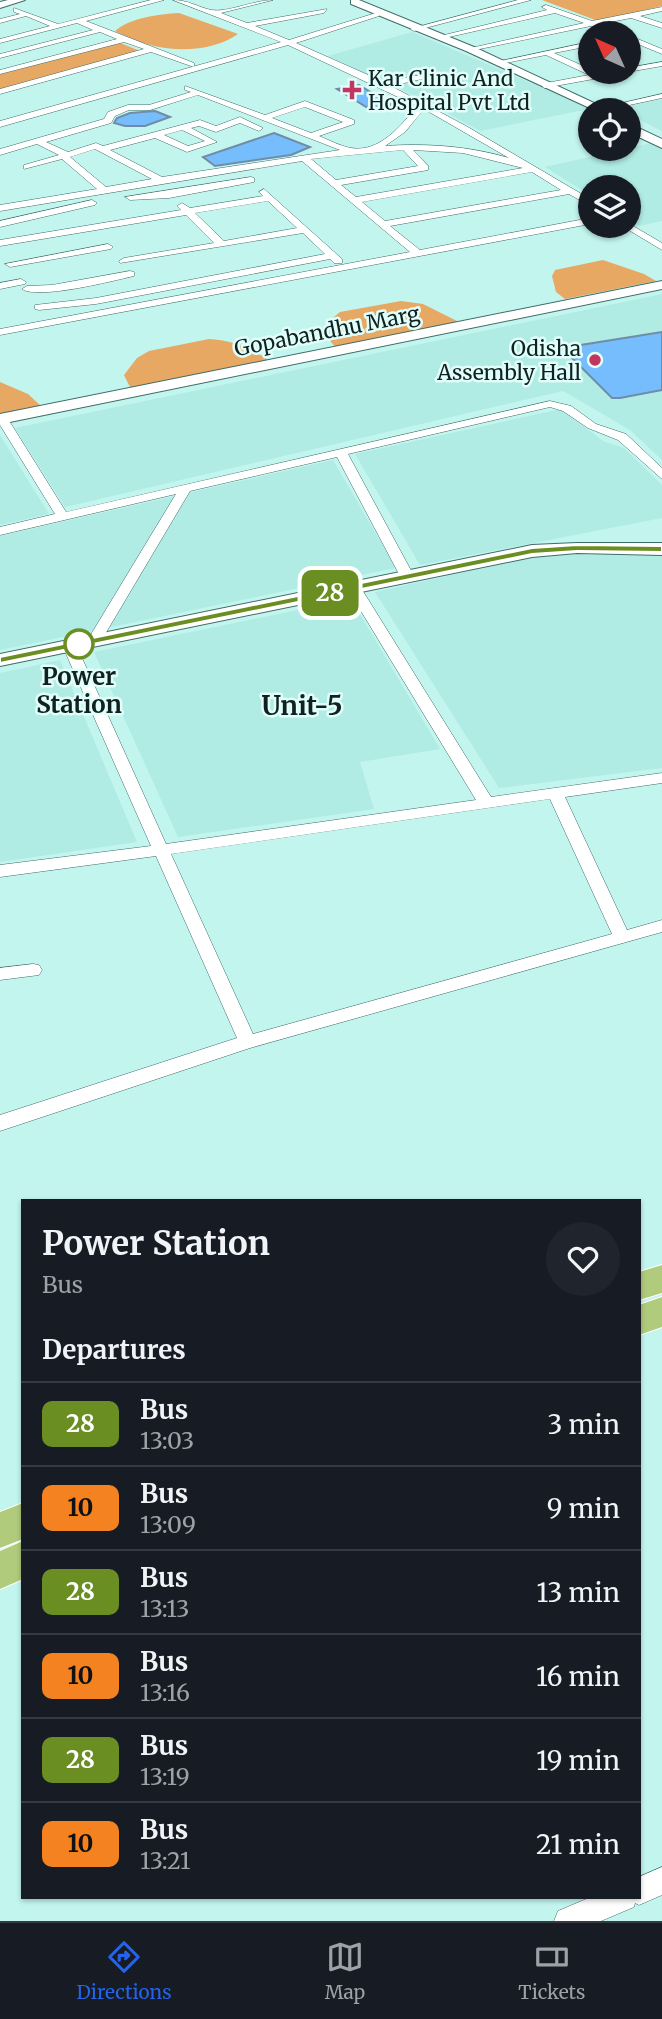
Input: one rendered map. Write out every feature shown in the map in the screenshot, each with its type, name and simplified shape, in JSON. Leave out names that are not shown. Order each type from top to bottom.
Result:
[{"type":"main road","points":[[641,1285],[662,1279]]},
{"type":"main road","points":[[641,1319],[662,1312]]},
{"type":"main road","points":[[0,1531],[21,1522]]},
{"type":"main road","points":[[0,1570],[21,1561]]},
{"type":"street","points":[[0,41],[160,0]]},
{"type":"street","points":[[177,0],[260,31],[383,85],[578,196]]},
{"type":"street","points":[[213,13],[269,0]]},
{"type":"street","points":[[416,28],[526,0],[588,21]]},
{"type":"street","points":[[354,1],[548,85],[578,80]]},
{"type":"street","points":[[354,1],[376,14],[500,62],[578,100]]},
{"type":"street","points":[[2,2],[19,5],[27,14],[57,26]]},
{"type":"street","points":[[305,4],[352,22]]},
{"type":"street","points":[[610,21],[662,9]]},
{"type":"street","points":[[440,37],[557,10]]},
{"type":"street","points":[[246,26],[324,11]]},
{"type":"street","points":[[0,20],[27,14]]},
{"type":"street","points":[[2,118],[52,109],[287,43],[376,14]]},
{"type":"street","points":[[260,31],[335,15]]},
{"type":"street","points":[[633,16],[662,26]]},
{"type":"street","points":[[78,21],[191,65]]},
{"type":"street","points":[[470,49],[578,28]]},
{"type":"street","points":[[0,56],[100,30]]},
{"type":"street","points":[[641,37],[662,33]]},
{"type":"street","points":[[0,72],[125,39]]},
{"type":"street","points":[[641,43],[662,52]]},
{"type":"street","points":[[500,62],[578,46]]},
{"type":"street","points":[[0,92],[151,50]]},
{"type":"street","points":[[547,52],[578,67]]},
{"type":"street","points":[[641,68],[662,64]]},
{"type":"street","points":[[383,85],[428,75]]},
{"type":"street","points":[[162,78],[348,150]]},
{"type":"street","points":[[0,152],[108,121],[116,111],[150,107],[199,92]]},
{"type":"street","points":[[641,101],[662,96]]},
{"type":"street","points":[[262,118],[305,104],[351,122],[310,136]]},
{"type":"street","points":[[379,146],[402,130],[422,106]]},
{"type":"street","points":[[52,109],[92,125]]},
{"type":"street","points":[[102,149],[200,123],[216,129],[240,120],[266,131],[284,126]]},
{"type":"street","points":[[156,135],[187,149],[213,142],[182,127]]},
{"type":"street","points":[[641,131],[661,139]]},
{"type":"street","points":[[37,141],[65,156],[104,190]]},
{"type":"street","points":[[27,167],[96,146],[160,180]]},
{"type":"street","points":[[0,208],[379,146],[493,155],[535,169]]},
{"type":"street","points":[[404,146],[425,168],[447,185]]},
{"type":"street","points":[[304,158],[416,252]]},
{"type":"street","points":[[237,168],[343,266]]},
{"type":"street","points":[[334,183],[425,168]]},
{"type":"street","points":[[354,200],[535,169]]},
{"type":"street","points":[[0,223],[145,194],[169,194],[251,180]]},
{"type":"street","points":[[383,224],[570,191]]},
{"type":"street","points":[[169,194],[221,244]]},
{"type":"street","points":[[0,243],[270,198]]},
{"type":"street","points":[[0,200],[33,203]]},
{"type":"street","points":[[0,332],[578,223]]},
{"type":"street","points":[[95,228],[146,291]]},
{"type":"street","points":[[124,261],[305,230]]},
{"type":"street","points":[[641,234],[662,247]]},
{"type":"street","points":[[10,264],[108,247]]},
{"type":"street","points":[[0,249],[49,323]]},
{"type":"street","points":[[39,307],[64,303],[68,306],[332,256]]},
{"type":"street","points":[[0,286],[52,288],[130,274]]},
{"type":"street","name":"Gopabandhu Marg","points":[[1,419],[662,285]]},
{"type":"street","points":[[0,531],[550,404],[568,408],[592,426],[622,437],[662,475]]},
{"type":"street","points":[[1,419],[63,517]]},
{"type":"street","points":[[341,452],[407,576]]},
{"type":"street","points":[[94,641],[185,489]]},
{"type":"street","points":[[0,660],[532,551],[577,548],[662,549]]},
{"type":"street","points":[[354,588],[486,804]]},
{"type":"street","points":[[70,646],[248,1042]]},
{"type":"street","points":[[0,871],[662,778]]},
{"type":"street","points":[[556,794],[622,937]]},
{"type":"street","points":[[0,1123],[248,1042],[662,926]]},
{"type":"street","points":[[0,974],[33,970]]},
{"type":"street","points":[[641,1890],[662,1881]]},
{"type":"street","points":[[568,1921],[619,1899]]},
{"type":"shaded area","points":[[542,0],[662,0],[662,6],[598,21]]},
{"type":"shaded area","points":[[179,13],[238,34],[209,46],[176,49],[144,43],[115,31],[137,20]]},
{"type":"shaded area","points":[[412,32],[567,98],[578,104],[578,111],[480,131],[421,99],[328,56]]},
{"type":"shaded area","points":[[118,42],[140,51],[0,90],[0,74]]},
{"type":"shaded area","points":[[662,99],[662,131],[641,120],[641,103]]},
{"type":"shaded area","points":[[656,142],[662,145],[662,221],[641,226],[641,175],[578,175],[578,188],[545,167],[578,160],[641,161],[641,145]]},
{"type":"shaded area","points":[[603,260],[656,281],[565,299],[556,292],[552,276],[555,270]]},
{"type":"shaded area","points":[[662,294],[662,460],[630,430],[563,391],[65,507],[15,428]]},
{"type":"shaded area","points":[[401,301],[423,304],[461,323],[336,348],[327,337],[334,317],[340,312]]},
{"type":"shaded area","points":[[209,339],[240,345],[268,360],[131,389],[124,375],[137,358],[149,351]]},
{"type":"shaded area","points":[[0,382],[28,394],[42,407],[0,415]]},
{"type":"shaded area","points":[[561,409],[603,441],[624,448],[662,485],[662,518],[420,565],[355,454]]},
{"type":"shaded area","points":[[0,435],[49,514],[0,525]]},
{"type":"shaded area","points":[[333,460],[396,568],[0,650],[0,536]]},
{"type":"shaded area","points":[[559,554],[662,556],[662,768],[499,788],[375,592],[533,557]]},
{"type":"shaded area","points":[[351,599],[440,749],[360,762],[374,809],[178,837],[94,652]]},
{"type":"shaded area","points":[[60,660],[137,842],[0,862],[0,673]]},
{"type":"building","points":[[359,85],[392,105],[371,110],[337,89]]},
{"type":"building","points":[[155,111],[170,117],[145,126],[114,123],[117,118],[130,113]]},
{"type":"building","points":[[274,133],[310,147],[291,155],[215,166],[203,157]]},
{"type":"building","points":[[662,332],[662,390],[620,398],[612,398],[562,348]]},
{"type":"bus line","name":"28","points":[[0,660],[532,551],[577,548],[662,549]]},
{"type":"place","name":"Kar Clinic And Hospital Pvt Ltd","points":[[352,90]]},
{"type":"place","name":"Odisha Assembly Hall","points":[[595,360]]},
{"type":"place","name":"Power Station","points":[[79,644]]},
{"type":"district","name":"Unit-5","points":[[302,705]]}]
